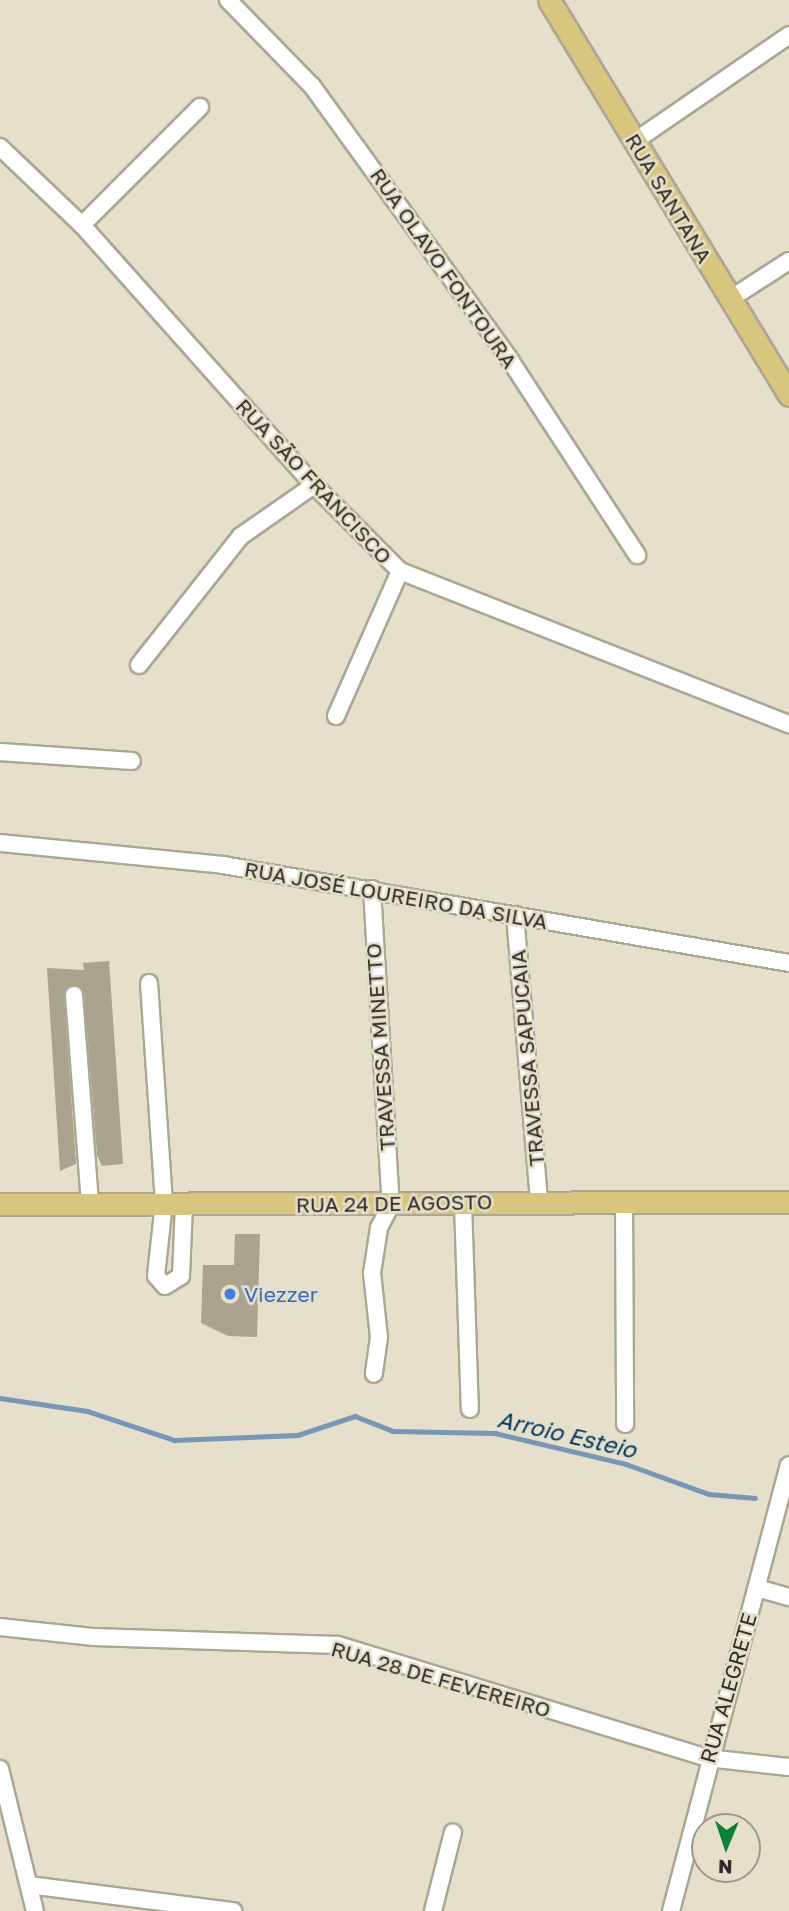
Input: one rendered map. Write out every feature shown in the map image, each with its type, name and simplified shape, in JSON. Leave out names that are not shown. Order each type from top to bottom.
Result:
[{"type":"main road","name":"RUA SANTANA","points":[[549,0],[789,395]]},
{"type":"main road","name":"RUA 24 DE AGOSTO","points":[[0,1205],[789,1202]]},
{"type":"street","name":"RUA OLAVO FONTOURA","points":[[228,0],[312,86],[510,360],[637,555]]},
{"type":"street","points":[[635,141],[789,35]]},
{"type":"street","points":[[82,225],[200,107]]},
{"type":"street","name":"RUA SÃO FRANCISCO","points":[[0,147],[82,225],[314,485],[400,571],[789,724]]},
{"type":"street","points":[[730,299],[789,261]]},
{"type":"street","points":[[139,665],[241,536],[314,485]]},
{"type":"street","points":[[336,716],[400,571]]},
{"type":"street","points":[[0,752],[132,761]]},
{"type":"street","name":"RUA JOSÉ LOUREIRO DA SILVA","points":[[0,843],[142,854],[372,889],[789,962]]},
{"type":"street","name":"TRAVESSA MINETTO","points":[[372,889],[391,1205]]},
{"type":"street","name":"TRAVESSA SAPUCAIA","points":[[515,915],[539,1202]]},
{"type":"street","points":[[149,983],[174,1203]]},
{"type":"street","points":[[74,995],[90,1204]]},
{"type":"street","points":[[624,1202],[625,1423]]},
{"type":"street","points":[[463,1203],[470,1409]]},
{"type":"street","points":[[374,1374],[379,1337],[373,1273],[379,1228],[391,1205]]},
{"type":"street","name":"RUA ALEGRETE","points":[[671,1911],[707,1758],[757,1588],[789,1465]]},
{"type":"street","points":[[757,1588],[789,1597]]},
{"type":"street","name":"RUA 28 DE FEVEREIRO","points":[[0,1627],[94,1637],[338,1645],[707,1758],[789,1767]]},
{"type":"street","points":[[0,1769],[35,1911]]},
{"type":"street","points":[[433,1911],[453,1832]]},
{"type":"street","points":[[29,1885],[233,1911]]},
{"type":"building","points":[[109,961],[123,1164],[102,1166],[97,1155],[84,994],[73,985],[64,996],[76,1164],[60,1171],[47,968],[84,970],[83,963]]},
{"type":"building","name":"Viezzer","points":[[235,1234],[260,1234],[257,1337],[228,1336],[201,1323],[203,1265],[234,1265]]},
{"type":"waterway","name":"Arroio Esteio","points":[[0,1398],[87,1411],[174,1440],[298,1435],[355,1416],[393,1431],[495,1433],[626,1464],[709,1494],[755,1498]]},
{"type":"place","name":"Viezzer","points":[[230,1294]]}]
